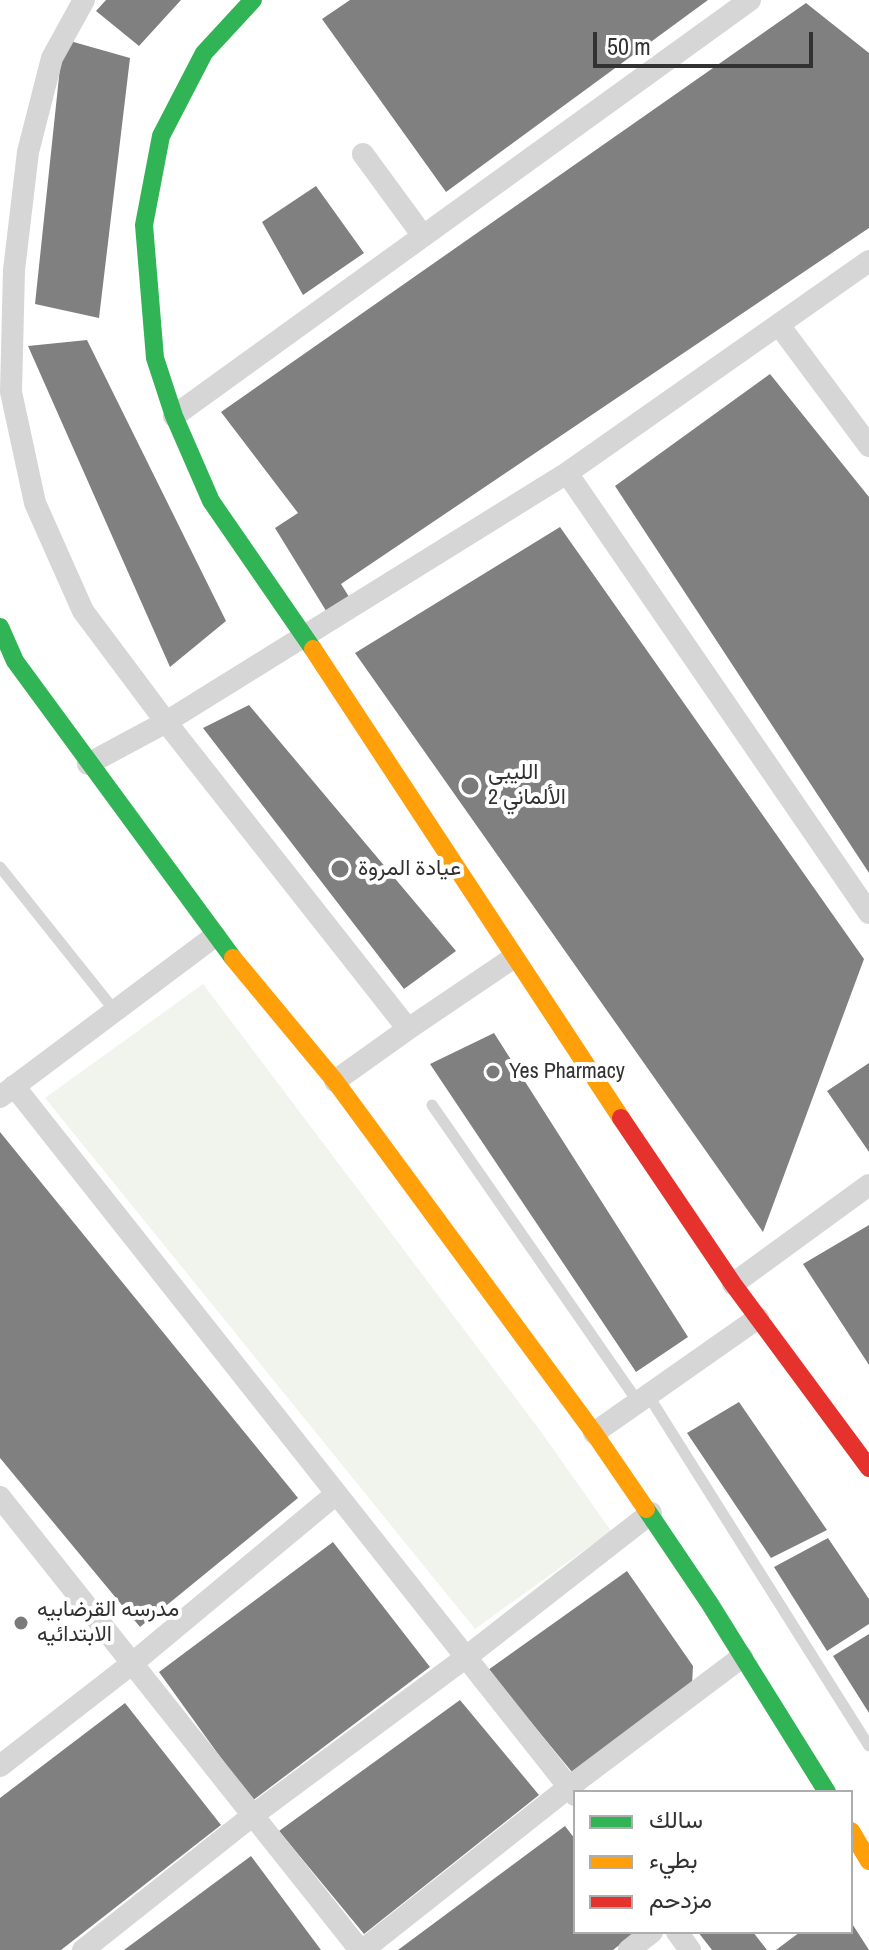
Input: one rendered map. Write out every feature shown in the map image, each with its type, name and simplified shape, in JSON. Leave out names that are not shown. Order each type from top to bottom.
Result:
[{"type":"street","points":[[84,0],[52,58],[28,152],[14,270],[11,392],[35,503],[83,611],[166,722],[408,1029]]},
{"type":"street","points":[[253,0],[204,53],[161,136],[155,166],[144,225],[155,358],[174,416],[211,501],[305,637],[513,958],[733,1284],[869,1468]]},
{"type":"street","points":[[174,416],[750,0]]},
{"type":"street","points":[[363,154],[423,236]]},
{"type":"street","points":[[88,764],[166,722],[567,473],[869,261]]},
{"type":"street","points":[[779,325],[869,446]]},
{"type":"street","points":[[567,473],[869,913]]},
{"type":"street","points":[[0,627],[15,661],[88,764],[215,936],[335,1081],[651,1513],[826,1790]]},
{"type":"street","points":[[0,649],[15,661]]},
{"type":"street","points":[[0,1497],[362,1950],[572,1791],[336,1494],[7,1091],[215,936]]},
{"type":"street","points":[[335,1081],[513,958]]},
{"type":"street","points":[[733,1284],[869,1185]]},
{"type":"street","points":[[594,1433],[758,1318]]},
{"type":"street","points":[[0,1766],[134,1662],[336,1494]]},
{"type":"street","points":[[83,1950],[252,1816],[465,1658],[651,1513]]},
{"type":"street","points":[[573,1790],[742,1657]]},
{"type":"street","points":[[629,1950],[649,1934]]},
{"type":"lane","points":[[0,867],[115,1011]]},
{"type":"lane","points":[[432,1105],[643,1398],[869,1746]]},
{"type":"shaded area","points":[[203,984],[539,1429],[611,1531],[475,1629],[45,1098]]},
{"type":"building","points":[[106,0],[181,0],[139,46],[96,11]]},
{"type":"building","points":[[350,0],[708,0],[446,192],[322,19]]},
{"type":"building","points":[[806,3],[869,53],[869,228],[341,584],[351,600],[328,614],[275,528],[298,513],[221,412]]},
{"type":"building","points":[[63,39],[130,58],[99,318],[35,304]]},
{"type":"building","points":[[316,186],[364,253],[303,295],[262,222]]},
{"type":"building","points":[[87,340],[226,621],[170,667],[28,346]]},
{"type":"building","points":[[770,374],[869,497],[869,873],[615,486]]},
{"type":"building","points":[[560,527],[864,959],[763,1232],[355,653]]},
{"type":"building","points":[[249,705],[456,951],[404,989],[203,728]]},
{"type":"building","points":[[494,1033],[688,1337],[636,1372],[430,1064]]},
{"type":"building","points":[[869,1063],[869,1152],[827,1091]]},
{"type":"building","points":[[0,1132],[298,1498],[140,1627],[0,1458]]},
{"type":"building","points":[[869,1225],[869,1365],[803,1264]]},
{"type":"building","points":[[739,1402],[827,1530],[771,1558],[687,1433]]},
{"type":"building","points":[[828,1538],[869,1599],[869,1624],[827,1651],[774,1567]]},
{"type":"building","points":[[333,1542],[430,1667],[252,1801],[159,1672]]},
{"type":"building","points":[[627,1571],[693,1666],[692,1685],[572,1772],[488,1670]]},
{"type":"building","points":[[869,1634],[869,1713],[833,1656]]},
{"type":"building","points":[[460,1700],[539,1795],[364,1934],[279,1831]]},
{"type":"building","points":[[125,1703],[221,1825],[61,1950],[0,1950],[0,1798]]},
{"type":"building","points":[[565,1826],[573,1836],[573,1934],[633,1934],[613,1950],[398,1950]]},
{"type":"building","points":[[251,1856],[321,1950],[124,1950]]},
{"type":"building","points":[[853,1925],[869,1950],[776,1950],[797,1934],[853,1934]]},
{"type":"building","points":[[700,1934],[755,1934],[767,1950],[712,1950]]},
{"type":"traffic: fast","points":[[253,0],[204,53],[161,136],[144,225],[155,358],[174,416],[211,501],[313,649]]},
{"type":"traffic: fast","points":[[0,627],[15,661],[233,958]]},
{"type":"traffic: fast","points":[[646,1509],[710,1604],[826,1790]]},
{"type":"traffic: slow","points":[[313,649],[621,1118]]},
{"type":"traffic: slow","points":[[233,958],[335,1081],[594,1433],[646,1509]]},
{"type":"traffic: slow","points":[[853,1834],[869,1861]]},
{"type":"traffic: jam","points":[[621,1118],[733,1284],[869,1468]]},
{"type":"place","name":"الليبي الألماني 2","points":[[470,786]]},
{"type":"place","name":"عيادة المروة","points":[[340,869]]},
{"type":"place","name":"Yes Pharmacy","points":[[493,1072]]},
{"type":"place","name":"مدرسه القرضابيه الابتدائيه","points":[[21,1623]]}]
